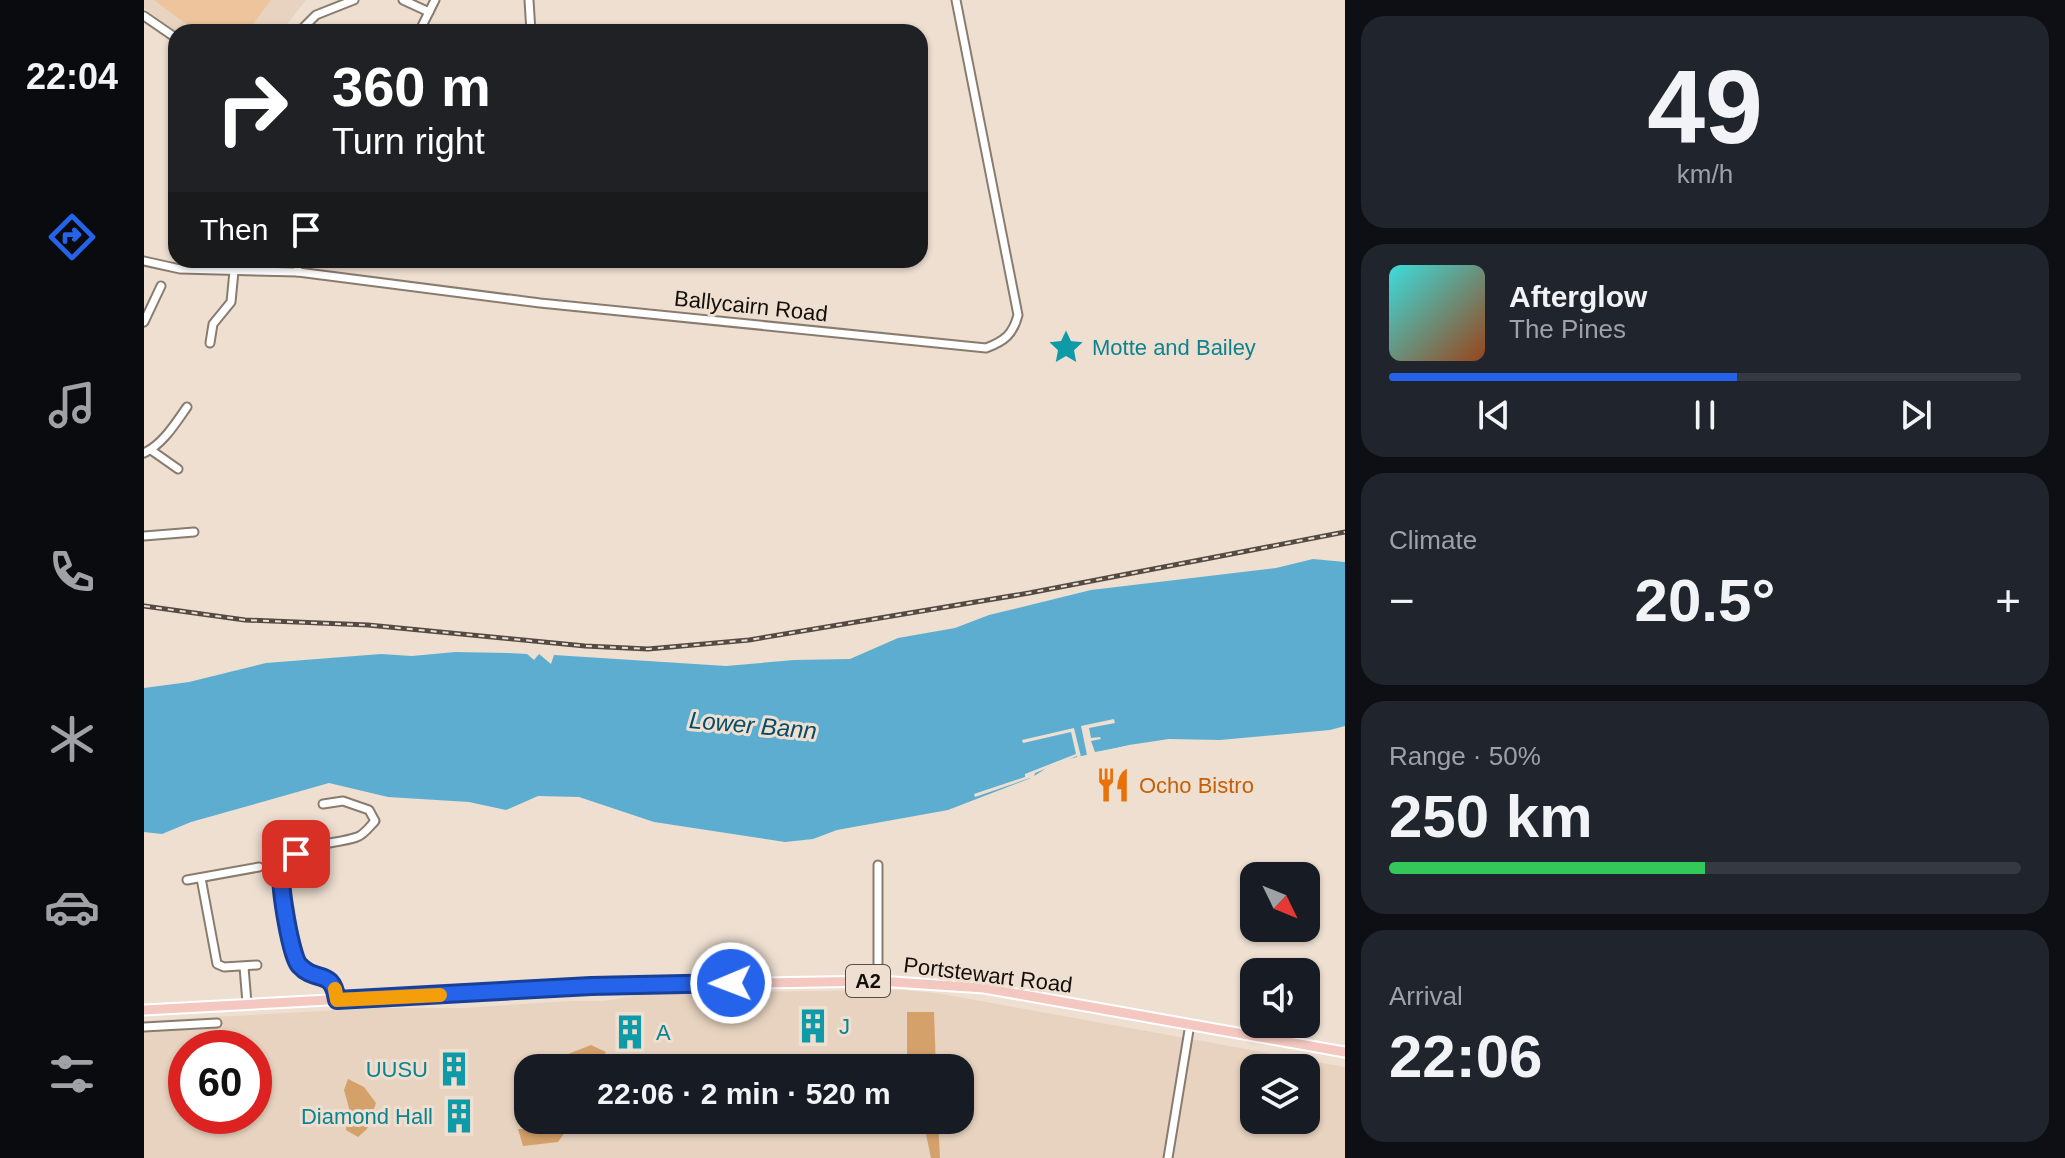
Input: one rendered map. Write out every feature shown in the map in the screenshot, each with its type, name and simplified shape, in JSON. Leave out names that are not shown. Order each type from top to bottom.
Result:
[{"type":"main road","name":"Portstewart Road","points":[[144,1010],[591,986],[878,981],[984,988],[1345,1052]]},
{"type":"street","points":[[307,24],[316,15],[354,0]]},
{"type":"street","points":[[403,0],[429,12]]},
{"type":"street","points":[[423,24],[435,0]]},
{"type":"street","points":[[529,0],[530,24]]},
{"type":"street","name":"Ballycairn Road","points":[[176,268],[298,272],[540,303],[986,348],[1002,342],[1015,329],[1018,315],[956,0]]},
{"type":"street","points":[[144,16],[168,32]]},
{"type":"street","name":"Ballycairn Road","points":[[144,261],[168,266]]},
{"type":"street","points":[[298,268],[298,272]]},
{"type":"street","points":[[210,343],[213,324],[231,302],[234,271]]},
{"type":"street","points":[[144,322],[161,286]]},
{"type":"street","points":[[178,469],[148,451],[169,432],[187,407]]},
{"type":"street","points":[[144,536],[194,532]]},
{"type":"street","points":[[323,804],[343,801],[369,810],[375,821],[359,837],[327,842],[296,854],[285,862],[281,876],[292,949],[299,965],[327,978],[334,985],[337,1000]]},
{"type":"street","points":[[878,865],[878,981]]},
{"type":"street","points":[[187,880],[259,867]]},
{"type":"street","points":[[201,878],[216,961],[224,967],[257,965]]},
{"type":"street","points":[[244,967],[247,1003]]},
{"type":"street","points":[[144,1027],[217,1023]]},
{"type":"street","points":[[1168,1158],[1190,1024]]},
{"type":"shaded area","points":[[144,0],[306,0],[287,24],[168,25],[144,8]]},
{"type":"shaded area","points":[[154,0],[271,0],[253,24],[186,24]]},
{"type":"shaded area","points":[[901,990],[936,993],[1273,1054],[1240,1054],[1240,1134],[1320,1134],[1320,1062],[1345,1067],[1345,1158],[144,1158],[144,1021],[377,1008],[464,1008],[604,1001],[654,993]]},
{"type":"shaded area","points":[[907,1012],[934,1012],[936,1054],[907,1054]]},
{"type":"shaded area","points":[[591,1045],[606,1052],[605,1054],[568,1054]]},
{"type":"shaded area","points":[[348,1079],[364,1087],[376,1103],[367,1129],[358,1137],[346,1130],[349,1108],[344,1090]]},
{"type":"shaded area","points":[[519,1134],[564,1134],[558,1142],[523,1146]]},
{"type":"shaded area","points":[[926,1134],[939,1134],[940,1158],[931,1158]]},
{"type":"water","name":"Lower Bann","points":[[1313,559],[1345,562],[1345,726],[1330,730],[1220,740],[1169,739],[1129,745],[1056,762],[1031,778],[948,810],[837,830],[813,839],[785,842],[654,822],[579,797],[538,796],[506,810],[469,802],[388,797],[329,783],[191,822],[162,834],[144,832],[144,688],[189,682],[266,663],[381,654],[508,653],[527,654],[534,660],[539,654],[551,664],[554,655],[726,666],[850,659],[898,638],[955,628],[989,615],[1091,590],[1276,568]]},
{"type":"pier","points":[[1114,719],[1115,723],[1089,728],[1091,738],[1101,739],[1091,741],[1095,752],[1128,748],[1088,760],[1081,726]]},
{"type":"pier","points":[[1074,728],[1082,761],[1079,762],[1077,756],[1035,773],[1033,782],[1030,778],[975,797],[974,794],[1025,777],[1025,774],[1076,754],[1071,732],[1023,743],[1022,740]]},
{"type":"railway","points":[[144,606],[245,620],[368,625],[648,649],[749,640],[1029,593],[1345,532]]},
{"type":"slow traffic","points":[[335,989],[337,1000],[440,995]]},
{"type":"place","name":"Motte and Bailey","points":[[1066,347]]},
{"type":"place","name":"Ocho Bistro","points":[[1113,785]]},
{"type":"place","name":"J","points":[[813,1026]]},
{"type":"place","name":"A","points":[[630,1032]]},
{"type":"place","name":"UUSU","points":[[454,1069]]},
{"type":"place","name":"Diamond Hall","points":[[459,1116]]},
{"type":"route","points":[[296,854],[285,862],[281,876],[292,949],[299,965],[327,978],[334,985],[337,1000],[591,986],[731,983]]}]
